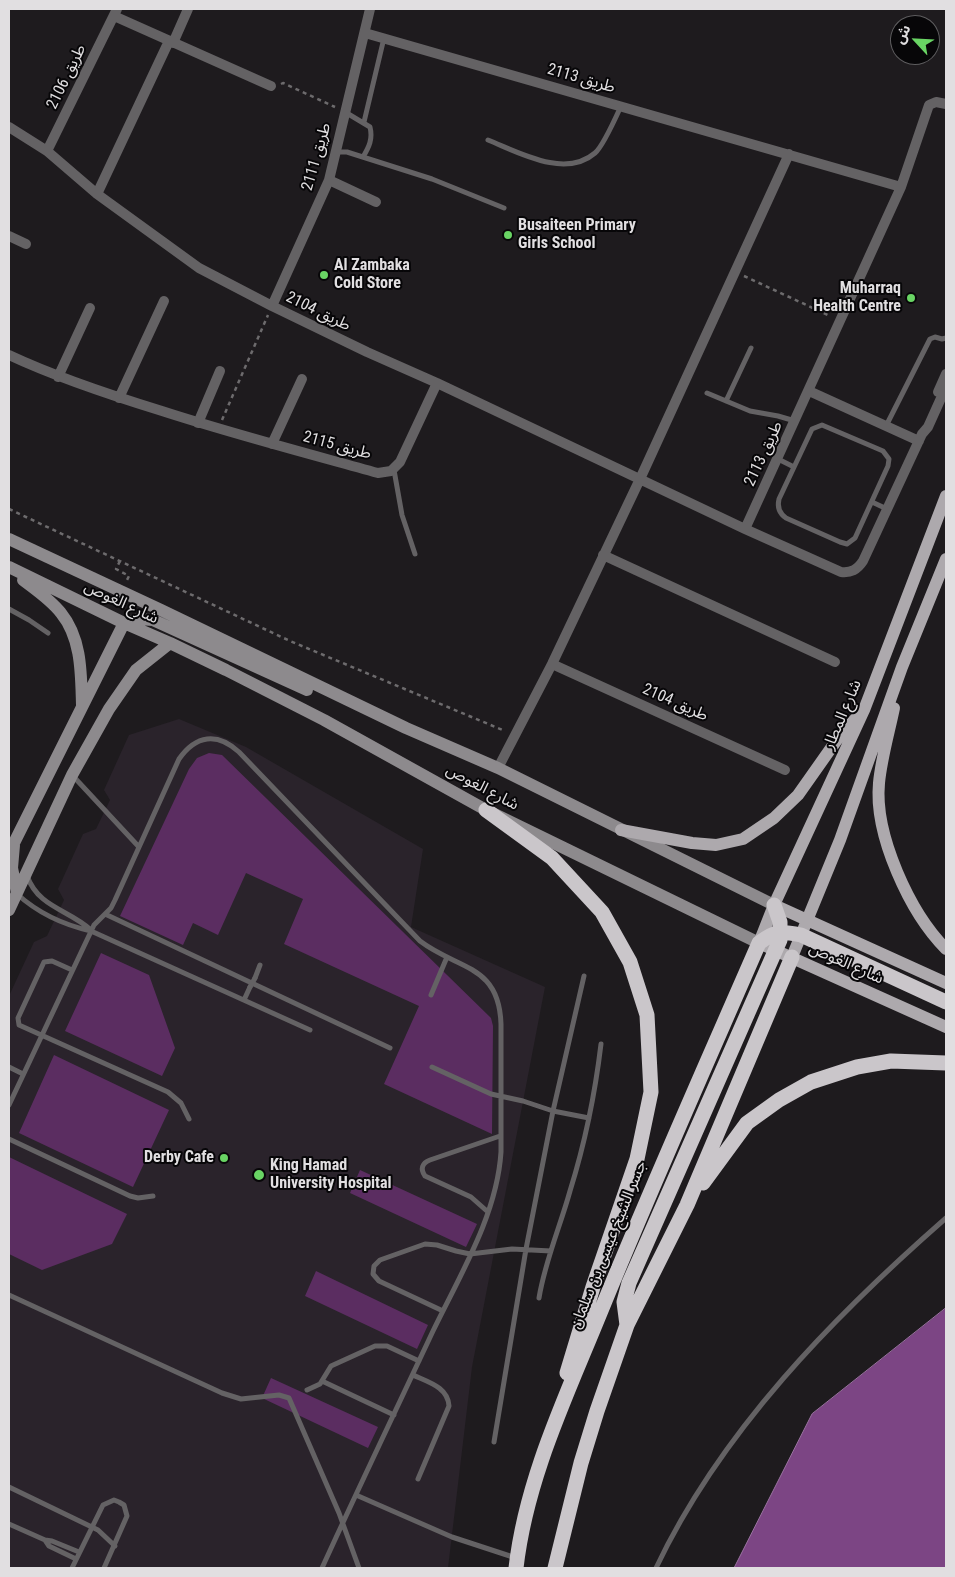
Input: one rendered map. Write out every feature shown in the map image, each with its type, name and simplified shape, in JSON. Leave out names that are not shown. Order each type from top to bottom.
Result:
[{"type":"highway","points":[[486,810],[552,858],[602,912],[630,962],[647,1015],[651,1092],[637,1159],[568,1367],[564,1402]]},
{"type":"highway","points":[[627,1325],[624,1302],[629,1283],[780,940],[781,931],[778,913],[774,905]]},
{"type":"highway","points":[[759,942],[772,933],[781,931],[801,935],[946,1002]]},
{"type":"highway","name":"جسر الشيخ عيسى بن سلمان","points":[[516,1563],[528,1502],[541,1459],[651,1189],[759,942]]},
{"type":"highway","points":[[555,1568],[580,1463],[627,1325],[687,1205],[792,957]]},
{"type":"highway","points":[[687,1205],[747,1123],[779,1100],[811,1082],[857,1067],[890,1061],[946,1062]]},
{"type":"main road","name":"شارع المطار","points":[[759,942],[774,905],[864,710],[946,496]]},
{"type":"main road","name":"شارع الغوص","points":[[9,539],[406,728],[498,768],[774,905],[946,983]]},
{"type":"main road","points":[[792,957],[840,840],[902,667],[943,571],[946,558]]},
{"type":"main road","points":[[9,568],[62,613],[77,642],[82,709]]},
{"type":"main road","name":"شارع الغوص","points":[[9,568],[226,670],[315,716],[486,810],[759,942],[946,1027]]},
{"type":"main road","points":[[16,893],[10,847],[82,709],[124,623],[139,619],[153,620],[378,722],[406,728]]},
{"type":"main road","points":[[9,910],[72,775],[109,709],[136,670],[170,643]]},
{"type":"main road","points":[[902,667],[879,784],[881,813],[888,846],[918,914],[946,949]]},
{"type":"main road","points":[[621,830],[692,843],[716,845],[743,839],[774,818],[798,795],[841,734],[864,710]]},
{"type":"street","points":[[97,194],[188,9]]},
{"type":"street","name":"طريق 2111","points":[[272,306],[329,180],[370,9]]},
{"type":"street","name":"طريق 2106","points":[[47,152],[115,12],[171,42],[271,86]]},
{"type":"street","name":"طريق 2113","points":[[364,33],[900,187]]},
{"type":"street","name":"طريق 2113","points":[[745,529],[841,321],[900,187],[929,105],[936,102],[946,104]]},
{"type":"street","name":"طريق 2104","points":[[9,127],[47,152],[97,194],[199,268],[367,352],[836,570],[851,572],[860,566],[888,509]]},
{"type":"street","points":[[498,768],[552,664],[640,479],[789,154]]},
{"type":"street","points":[[329,180],[376,202]]},
{"type":"street","points":[[9,236],[26,244]]},
{"type":"street","points":[[119,398],[164,301]]},
{"type":"street","points":[[58,377],[90,308]]},
{"type":"street","name":"طريق 2115","points":[[9,355],[58,377],[218,429],[378,473],[394,469]]},
{"type":"street","points":[[198,423],[220,371]]},
{"type":"street","points":[[888,509],[946,374]]},
{"type":"street","name":"طريق 2115","points":[[272,444],[302,379]]},
{"type":"street","points":[[394,469],[400,462],[437,383]]},
{"type":"street","points":[[920,438],[928,427],[946,387]]},
{"type":"street","points":[[809,391],[886,426],[920,438]]},
{"type":"street","points":[[603,555],[835,662]]},
{"type":"street","name":"طريق 2104","points":[[552,664],[785,770]]},
{"type":"lane","points":[[364,122],[384,38]]},
{"type":"lane","points":[[488,140],[551,164],[564,165],[596,153],[621,106]]},
{"type":"lane","points":[[345,112],[370,127],[372,136],[363,157]]},
{"type":"lane","points":[[337,152],[347,152],[432,180],[504,208]]},
{"type":"lane","points":[[886,426],[930,339],[935,337],[946,338]]},
{"type":"lane","points":[[726,401],[751,348]]},
{"type":"lane","points":[[707,393],[755,413],[778,416],[795,422]]},
{"type":"lane","points":[[822,425],[883,451],[888,456],[889,463],[872,502],[855,538],[850,543],[843,544],[786,518],[780,512],[778,508],[779,499],[812,429],[822,425]]},
{"type":"lane","points":[[778,459],[794,467]]},
{"type":"lane","points":[[394,469],[402,515],[415,554]]},
{"type":"lane","points":[[872,502],[888,509]]},
{"type":"lane","points":[[9,609],[48,633]]},
{"type":"lane","points":[[9,1105],[91,930],[115,900],[179,759],[186,749],[195,742],[219,739],[230,744],[420,941],[433,950],[476,971],[488,982],[496,994],[500,1009],[501,1096],[498,1174],[488,1212],[322,1568]]},
{"type":"lane","points":[[72,775],[139,847]]},
{"type":"lane","points":[[26,874],[32,888],[42,900],[82,922],[91,930]]},
{"type":"lane","points":[[16,893],[45,914],[74,926],[91,930],[310,1030]]},
{"type":"lane","points":[[104,914],[390,1048]]},
{"type":"lane","points":[[431,995],[448,957]]},
{"type":"lane","points":[[72,970],[50,960],[42,965],[17,1020],[21,1026],[168,1092],[181,1103],[189,1119]]},
{"type":"lane","points":[[244,1000],[260,965]]},
{"type":"lane","points":[[494,1442],[526,1249],[553,1111],[584,976]]},
{"type":"lane","points":[[539,1298],[550,1251],[574,1177],[589,1118],[601,1044]]},
{"type":"lane","points":[[9,1067],[23,1074]]},
{"type":"lane","points":[[432,1067],[491,1094],[523,1101],[553,1111],[589,1118]]},
{"type":"lane","points":[[9,1089],[15,1092]]},
{"type":"lane","points":[[488,1212],[471,1197],[425,1176],[422,1169],[423,1165],[430,1160],[500,1136]]},
{"type":"lane","points":[[9,1139],[130,1196],[138,1198],[153,1196]]},
{"type":"lane","points":[[656,1568],[673,1533],[709,1476],[762,1405],[816,1341],[867,1290],[946,1218]]},
{"type":"lane","points":[[443,1311],[379,1280],[373,1274],[374,1266],[380,1260],[425,1244],[437,1244],[456,1252],[470,1254],[495,1250],[526,1249],[550,1251]]},
{"type":"lane","points":[[9,1295],[222,1393],[241,1399],[279,1395],[288,1398],[343,1522],[359,1568]]},
{"type":"lane","points":[[307,1390],[316,1387],[322,1381],[330,1366],[375,1346],[387,1346],[419,1361]]},
{"type":"lane","points":[[413,1375],[446,1393],[449,1399],[449,1406],[418,1479]]},
{"type":"lane","points":[[322,1381],[394,1415]]},
{"type":"lane","points":[[9,1487],[104,1534],[115,1546]]},
{"type":"lane","points":[[356,1495],[516,1563]]},
{"type":"lane","points":[[72,1568],[100,1510],[108,1501],[114,1500],[124,1505],[128,1516],[104,1568]]},
{"type":"lane","points":[[9,1524],[45,1540],[52,1547],[76,1559]]},
{"type":"lane","points":[[45,1540],[52,1540],[79,1552]]},
{"type":"path","points":[[271,86],[283,83],[345,112]]},
{"type":"path","points":[[736,273],[841,321]]},
{"type":"path","points":[[218,429],[272,306]]},
{"type":"path","points":[[9,509],[290,641],[516,735]]},
{"type":"path","points":[[120,561],[116,569],[129,576],[121,591]]},
{"type":"shaded area","name":"King Hamad University Hospital","points":[[179,719],[246,747],[423,849],[411,927],[545,987],[472,1367],[448,1568],[9,1568],[9,996],[34,942],[47,936],[64,900],[58,889],[83,834],[96,829],[110,800],[104,790],[129,735]]},
{"type":"shaded area","points":[[209,753],[222,755],[491,1018],[493,1026],[492,1134],[384,1084],[419,1006],[284,944],[303,899],[246,873],[218,935],[193,923],[183,945],[120,916],[189,769],[197,758]]},
{"type":"shaded area","points":[[101,953],[149,975],[175,1048],[162,1076],[65,1031]]},
{"type":"shaded area","points":[[54,1055],[169,1110],[133,1187],[19,1133]]},
{"type":"shaded area","points":[[9,1157],[127,1214],[112,1244],[42,1270],[9,1254]]},
{"type":"shaded area","points":[[360,1170],[477,1224],[466,1247],[350,1193]]},
{"type":"shaded area","points":[[316,1271],[428,1325],[417,1349],[305,1296]]},
{"type":"shaded area","points":[[946,1308],[946,1568],[734,1568],[812,1414]]},
{"type":"shaded area","points":[[271,1378],[378,1427],[368,1448],[262,1398]]},
{"type":"place","name":"Busaiteen Primary Girls School","points":[[508,235]]},
{"type":"place","name":"Al Zambaka Cold Store","points":[[324,275]]},
{"type":"place","name":"Muharraq Health Centre","points":[[911,298]]},
{"type":"place","name":"Derby Cafe","points":[[224,1158]]},
{"type":"place","name":"King Hamad University Hospital","points":[[259,1175]]}]
